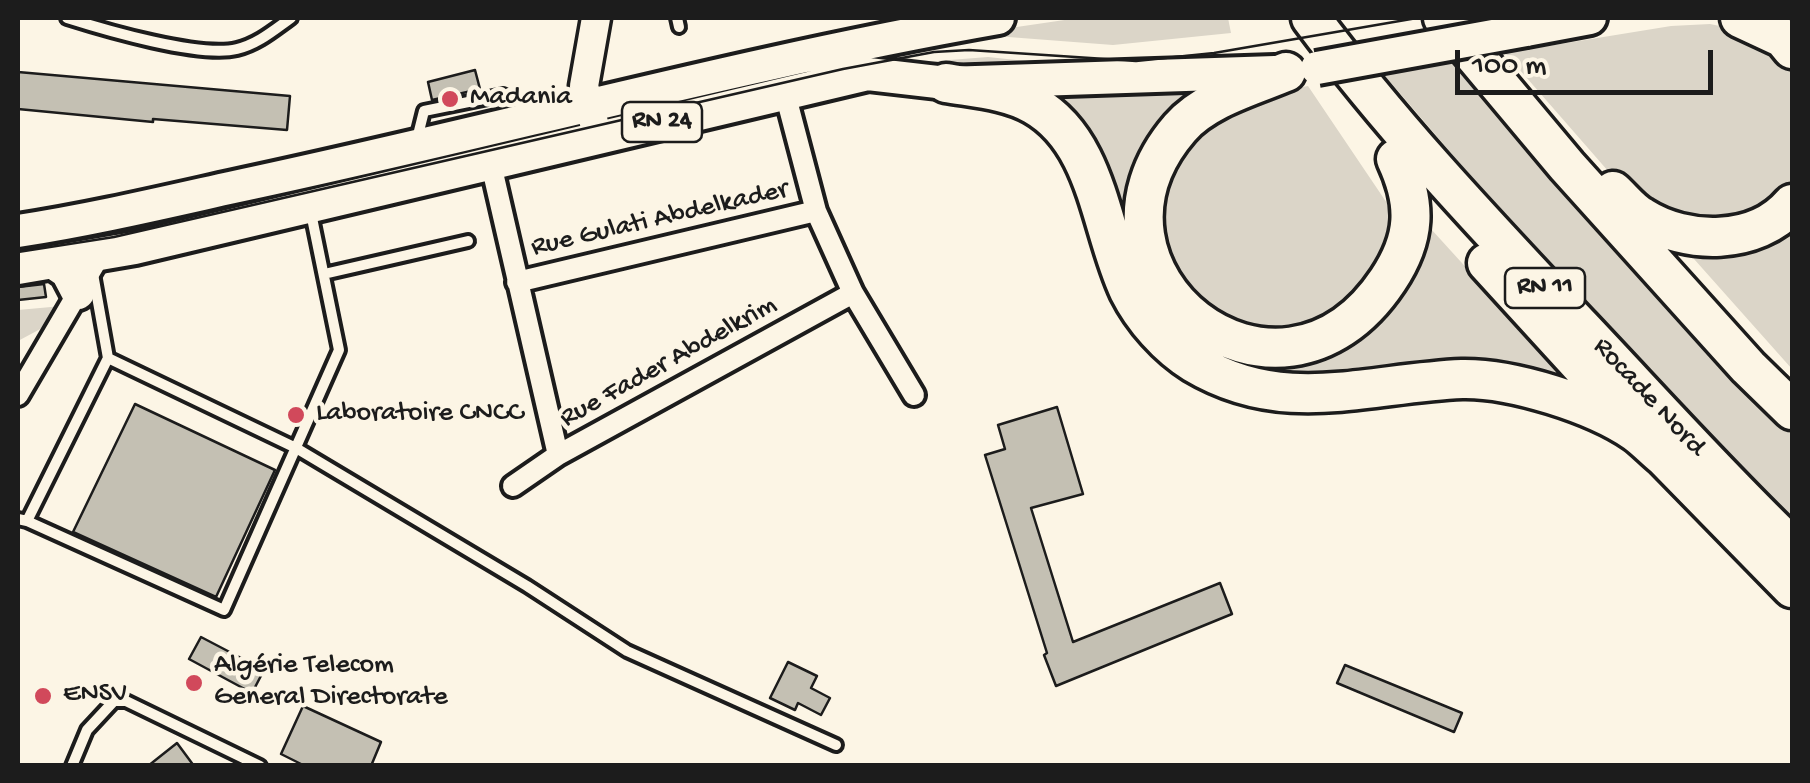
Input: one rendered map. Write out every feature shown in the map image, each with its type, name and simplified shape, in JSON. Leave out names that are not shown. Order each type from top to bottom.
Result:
[{"type":"highway","name":"Rocade Nord","points":[[1311,18],[1318,70],[1519,262],[1792,547]]},
{"type":"highway","points":[[1443,18],[1748,367],[1792,410]]},
{"type":"highway","points":[[1740,18],[1782,38],[1792,49]]},
{"type":"highway","points":[[1484,69],[1641,217],[1656,224],[1680,234],[1709,238],[1739,235],[1763,226],[1792,204]]},
{"type":"highway","points":[[1396,159],[1410,192],[1410,235],[1388,280],[1351,324],[1331,335],[1289,348],[1266,348],[1230,340],[1200,326],[1181,308],[1155,270],[1144,228],[1144,205],[1149,179],[1180,127],[1232,94],[1318,70],[1538,321],[1792,588]]},
{"type":"highway","points":[[946,82],[1007,94],[1035,106],[1062,128],[1081,154],[1129,291],[1168,343],[1215,374],[1236,384],[1291,394],[1350,394],[1463,379],[1497,382],[1541,392],[1594,411],[1634,431],[1664,457]]},
{"type":"main road","name":"RN 24","points":[[18,231],[76,222],[598,103],[998,18]]},
{"type":"main road","name":"RN 24","points":[[18,268],[54,263],[90,272],[310,207],[868,74],[946,82],[1318,70],[1590,18]]},
{"type":"street","points":[[596,18],[584,86],[598,103]]},
{"type":"street","points":[[606,136],[598,103],[608,18]]},
{"type":"street","points":[[786,93],[816,212],[853,293],[914,394]]},
{"type":"street","points":[[491,164],[558,456]]},
{"type":"street","name":"Rue Gulati Abdelkader","points":[[517,282],[816,212]]},
{"type":"street","points":[[18,395],[90,272]]},
{"type":"street","name":"Rue Fader Abdelkrim","points":[[513,486],[558,456],[853,293]]},
{"type":"lane","points":[[67,18],[101,29],[205,50],[232,50],[252,44],[291,18]]},
{"type":"lane","points":[[90,272],[108,358],[22,520],[224,610],[339,350],[310,207]]},
{"type":"lane","points":[[324,274],[468,241]]},
{"type":"lane","points":[[108,358],[296,448],[527,586],[627,651],[836,745]]},
{"type":"lane","points":[[72,766],[86,730],[114,701],[126,701],[260,766]]},
{"type":"shaded area","points":[[1078,18],[1228,18],[1231,33],[1113,45],[969,34]]},
{"type":"shaded area","points":[[1710,24],[1749,32],[1792,64],[1792,189],[1779,203],[1708,226],[1636,203],[1505,53],[1671,26]]},
{"type":"shaded area","points":[[1457,56],[1792,425],[1792,518],[1712,442],[1583,307],[1380,70]]},
{"type":"shaded area","points":[[988,57],[1054,64],[879,70],[924,62]]},
{"type":"shaded area","points":[[1236,84],[1164,135],[1160,299],[1295,359],[1421,218],[1583,396],[1300,386],[1181,344],[1099,176],[1015,87]]},
{"type":"shaded area","points":[[1308,86],[1397,218],[1387,264],[1308,333],[1210,323],[1150,228],[1181,144],[1256,95]]},
{"type":"shaded area","points":[[1792,221],[1792,369],[1686,250]]},
{"type":"shaded area","points":[[62,306],[44,327],[18,341],[18,310]]},
{"type":"building","points":[[475,70],[480,89],[432,100],[428,82]]},
{"type":"building","points":[[18,72],[290,96],[287,130],[18,109]]},
{"type":"building","points":[[44,284],[46,297],[18,300],[18,287]]},
{"type":"building","points":[[135,404],[275,470],[216,597],[73,532]]},
{"type":"building","points":[[1057,407],[1083,494],[1031,508],[1073,642],[1220,583],[1232,614],[1056,686],[985,455],[1005,449],[998,425]]},
{"type":"building","points":[[201,637],[264,670],[252,693],[189,659]]},
{"type":"building","points":[[788,662],[817,676],[811,688],[830,698],[821,715],[798,703],[795,710],[770,698]]},
{"type":"building","points":[[1345,665],[1462,713],[1454,732],[1337,683]]},
{"type":"building","points":[[303,706],[381,742],[371,766],[305,766],[281,754]]},
{"type":"building","points":[[177,743],[194,766],[148,766]]},
{"type":"tram line","points":[[18,252],[114,237],[843,69],[934,52],[969,50],[1136,61],[1214,53],[1417,18]]},
{"type":"place","name":"Madania","points":[[450,99]]},
{"type":"place","name":"Laboratoire CNCC","points":[[296,415]]},
{"type":"place","name":"Algérie Telecom General Directorate","points":[[194,683]]},
{"type":"place","name":"ENSV","points":[[43,696]]}]
